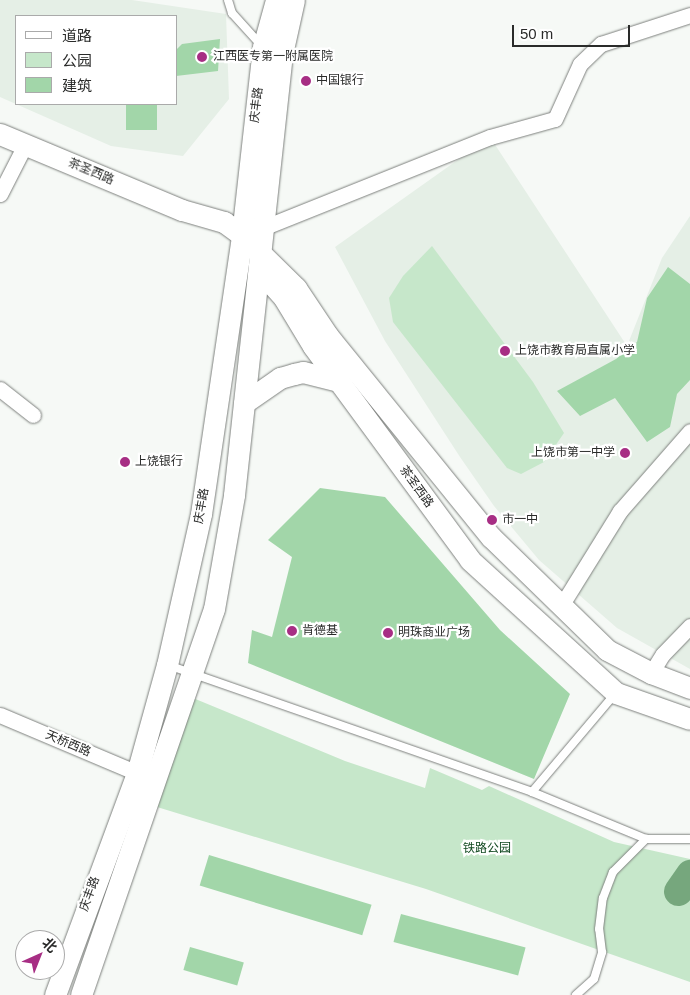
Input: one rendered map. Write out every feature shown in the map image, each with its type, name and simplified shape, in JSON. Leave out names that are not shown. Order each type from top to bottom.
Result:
[{"type":"main road","name":"庆丰路","points":[[55,995],[137,773],[167,665],[201,514],[240,243],[263,47],[276,0]]},
{"type":"main road","points":[[82,995],[214,609],[234,495],[265,227],[282,54],[294,0]]},
{"type":"main road","name":"茶圣西路","points":[[0,134],[182,210],[224,222],[240,243],[260,261],[296,288],[328,336],[491,538],[607,650],[651,673],[690,688]]},
{"type":"main road","name":"茶圣西路","points":[[260,261],[338,380],[470,560],[616,693],[690,719]]},
{"type":"main road","points":[[244,403],[280,378],[294,374],[303,372],[338,380]]},
{"type":"street","points":[[240,243],[265,227],[343,193],[490,137],[555,119],[580,64],[601,44],[690,15]]},
{"type":"street","points":[[0,194],[25,144]]},
{"type":"street","points":[[0,389],[33,416]]},
{"type":"street","points":[[561,606],[620,511],[690,431]]},
{"type":"street","points":[[651,673],[664,654],[690,626]]},
{"type":"street","name":"天桥西路","points":[[0,715],[137,773]]},
{"type":"lane","points":[[228,0],[232,13],[263,47]]},
{"type":"lane","points":[[167,665],[532,792],[646,840],[690,839]]},
{"type":"lane","points":[[532,792],[616,693]]},
{"type":"lane","points":[[576,995],[594,979],[602,952],[600,928],[603,898],[613,872],[646,840]]},
{"type":"shaded area","name":"江西医专第一附属医院","points":[[0,0],[132,0],[226,14],[229,99],[183,156],[111,146],[18,105],[178,105],[178,15],[15,15],[15,104],[0,97]]},
{"type":"shaded area","points":[[490,137],[627,346],[662,258],[690,216],[690,669],[617,628],[539,560],[494,506],[460,457],[385,341],[335,247]]},
{"type":"green space","points":[[432,246],[533,382],[564,433],[544,462],[521,474],[507,468],[393,322],[389,298],[403,276]]},
{"type":"green space","name":"铁路公园","points":[[193,698],[345,761],[425,788],[430,768],[482,790],[489,786],[614,842],[690,859],[690,982],[426,889],[157,807]]},
{"type":"building","points":[[220,39],[218,71],[178,76],[178,48],[182,44]]},
{"type":"building","points":[[126,105],[157,105],[157,130],[126,130]]},
{"type":"building","points":[[668,267],[690,284],[690,380],[677,394],[670,427],[647,442],[615,398],[580,416],[557,391],[616,359],[637,342],[647,298]]},
{"type":"building","name":"明珠商业广场","points":[[320,488],[385,497],[500,630],[570,694],[534,779],[248,663],[252,630],[272,637],[292,557],[268,540]]},
{"type":"building","points":[[209,855],[372,905],[362,935],[200,886]]},
{"type":"building","points":[[401,914],[526,947],[518,975],[393,942]]},
{"type":"building","points":[[190,947],[244,962],[237,986],[183,970]]},
{"type":"waterway","points":[[678,891],[690,874]]},
{"type":"place","name":"江西医专第一附属医院","points":[[202,57]]},
{"type":"place","name":"中国银行","points":[[306,81]]},
{"type":"place","name":"上饶市教育局直属小学","points":[[505,351]]},
{"type":"place","name":"上饶市第一中学","points":[[625,453]]},
{"type":"place","name":"上饶银行","points":[[125,462]]},
{"type":"place","name":"市一中","points":[[492,520]]},
{"type":"place","name":"肯德基","points":[[292,631]]},
{"type":"place","name":"明珠商业广场","points":[[388,633]]}]
